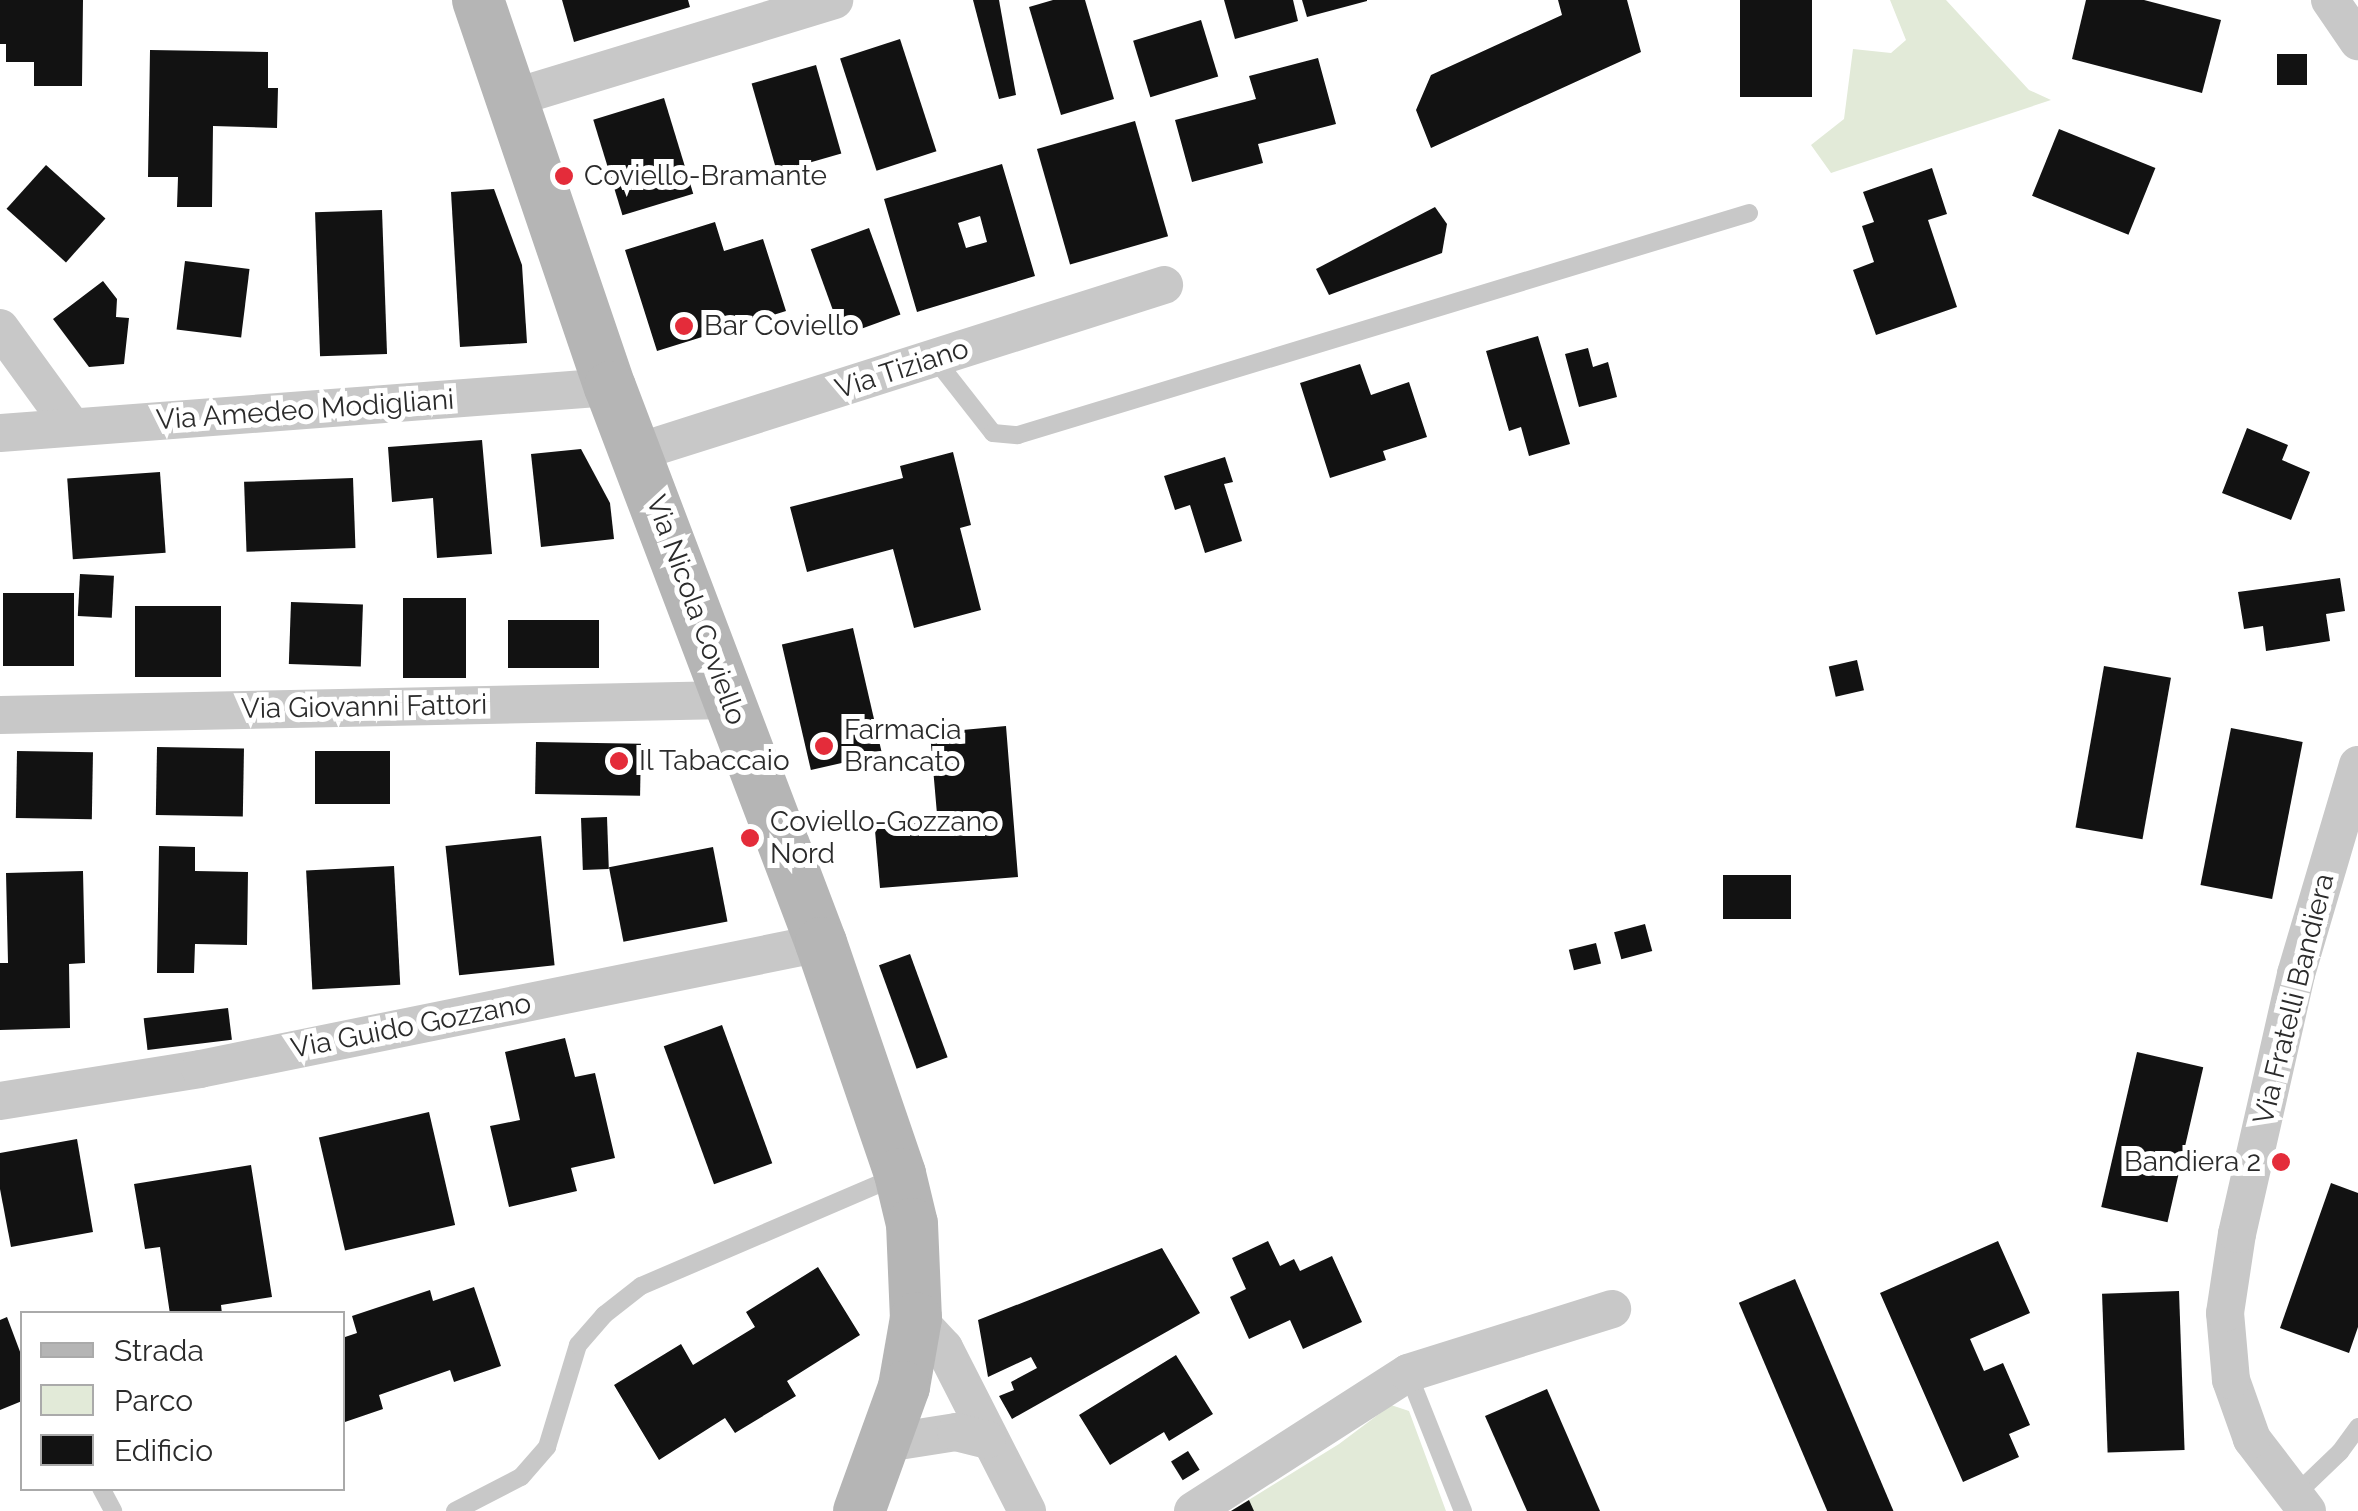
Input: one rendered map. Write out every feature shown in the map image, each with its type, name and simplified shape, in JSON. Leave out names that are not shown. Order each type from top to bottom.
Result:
[{"type":"main road","name":"Via Nicola Coviello","points":[[478,0],[610,386],[821,944],[900,1174],[912,1224],[916,1318],[904,1388],[859,1511]]},
{"type":"street","points":[[509,99],[834,0]]},
{"type":"street","points":[[2330,0],[2358,42]]},
{"type":"street","name":"Via Tiziano","points":[[638,452],[1164,285]]},
{"type":"street","points":[[0,328],[72,427]]},
{"type":"street","name":"Via Amedeo Modigliani","points":[[0,433],[610,386]]},
{"type":"street","name":"Via Giovanni Fattori","points":[[0,715],[728,700]]},
{"type":"street","name":"Via Fratelli Bandiera","points":[[2300,1504],[2252,1440],[2231,1380],[2226,1313],[2234,1248],[2296,974],[2358,765]]},
{"type":"street","name":"Via Guido Gozzano","points":[[0,1101],[200,1069],[821,944]]},
{"type":"street","points":[[1192,1511],[1408,1374],[1612,1309]]},
{"type":"street","points":[[916,1318],[944,1348],[987,1440],[1027,1511]]},
{"type":"street","points":[[886,1443],[956,1432],[987,1440]]},
{"type":"lane","points":[[935,359],[993,434],[1018,435],[1748,213]]},
{"type":"lane","points":[[455,1511],[521,1477],[547,1447],[566,1372],[578,1345],[604,1315],[641,1286],[900,1174]]},
{"type":"lane","points":[[1408,1374],[1463,1511]]},
{"type":"lane","points":[[2300,1504],[2358,1427]]},
{"type":"green space","points":[[1890,0],[1946,0],[2029,90],[2051,100],[1831,173],[1811,145],[1844,119],[1853,49],[1891,53],[1906,40]]},
{"type":"green space","points":[[1391,1405],[1409,1411],[1446,1511],[1231,1511],[1339,1444]]},
{"type":"building","points":[[0,0],[83,0],[82,86],[34,86],[34,62],[6,62],[6,44],[0,44]]},
{"type":"building","points":[[562,0],[688,0],[690,7],[574,42]]},
{"type":"building","points":[[973,0],[999,0],[1016,95],[999,99]]},
{"type":"building","points":[[1053,0],[1085,0],[1114,99],[1061,115],[1029,7]]},
{"type":"building","points":[[1224,0],[1293,0],[1298,21],[1235,39]]},
{"type":"building","points":[[1302,0],[1367,0],[1367,1],[1307,17]]},
{"type":"building","points":[[1558,0],[1627,0],[1641,52],[1431,148],[1416,110],[1431,75],[1562,15]]},
{"type":"building","points":[[1740,0],[1812,0],[1812,97],[1740,97]]},
{"type":"building","points":[[2086,0],[2144,0],[2221,20],[2202,93],[2072,59]]},
{"type":"building","points":[[1201,20],[1218,76],[1150,97],[1133,41]]},
{"type":"building","points":[[900,39],[936,151],[877,171],[840,58]]},
{"type":"building","points":[[150,50],[268,52],[268,88],[278,88],[277,128],[213,126],[212,207],[177,207],[178,177],[148,177]]},
{"type":"building","points":[[2277,54],[2307,54],[2307,85],[2277,85]]},
{"type":"building","points":[[1318,58],[1336,124],[1258,144],[1263,163],[1192,182],[1175,120],[1256,99],[1249,76]]},
{"type":"building","points":[[816,65],[841,153],[777,172],[752,83]]},
{"type":"building","points":[[664,98],[693,194],[622,215],[593,120]]},
{"type":"building","points":[[1135,121],[1168,236],[1070,264],[1037,149]]},
{"type":"building","points":[[2059,129],[2155,168],[2128,235],[2032,196]]},
{"type":"building","points":[[1002,164],[1035,276],[917,312],[884,199]],"holes":[[[980,216],[987,242],[966,248],[958,223]]]},
{"type":"building","points":[[46,165],[105,219],[66,262],[7,209]]},
{"type":"building","points":[[1932,168],[1947,214],[1928,220],[1957,307],[1876,335],[1853,270],[1874,262],[1862,226],[1874,222],[1863,192]]},
{"type":"building","points":[[494,189],[522,265],[527,343],[460,347],[451,192]]},
{"type":"building","points":[[1435,207],[1447,224],[1442,253],[1329,295],[1316,269]]},
{"type":"building","points":[[382,210],[387,354],[320,356],[315,212]]},
{"type":"building","points":[[715,222],[724,251],[763,239],[786,311],[657,351],[625,250]]},
{"type":"building","points":[[869,228],[900,314],[842,336],[811,249]]},
{"type":"building","points":[[185,261],[250,269],[241,337],[177,329]]},
{"type":"building","points":[[103,281],[117,299],[116,317],[129,318],[124,364],[89,367],[53,319]]},
{"type":"building","points":[[1538,336],[1570,444],[1529,456],[1521,427],[1509,431],[1486,351]]},
{"type":"building","points":[[1588,348],[1593,367],[1608,362],[1617,397],[1579,407],[1565,354]]},
{"type":"building","points":[[1360,364],[1371,395],[1409,382],[1427,437],[1383,451],[1386,460],[1330,478],[1300,383]]},
{"type":"building","points":[[2247,428],[2288,445],[2282,460],[2310,472],[2291,520],[2222,493]]},
{"type":"building","points":[[482,440],[492,554],[437,558],[433,498],[392,502],[388,447]]},
{"type":"building","points":[[581,449],[610,503],[614,539],[541,547],[531,454]]},
{"type":"building","points":[[953,452],[971,525],[960,528],[981,610],[914,628],[893,549],[807,572],[790,507],[903,478],[900,466]]},
{"type":"building","points":[[1225,457],[1233,482],[1224,484],[1242,541],[1205,553],[1190,505],[1175,510],[1164,476]]},
{"type":"building","points":[[160,472],[166,553],[73,559],[67,478]]},
{"type":"building","points":[[353,478],[355,548],[247,552],[244,482]]},
{"type":"building","points":[[80,574],[114,576],[112,618],[78,616]]},
{"type":"building","points":[[2340,578],[2345,611],[2326,614],[2330,641],[2266,651],[2263,626],[2244,629],[2238,592]]},
{"type":"building","points":[[3,593],[74,593],[74,666],[3,666]]},
{"type":"building","points":[[403,598],[466,598],[466,678],[403,678]]},
{"type":"building","points":[[291,602],[363,605],[361,666],[289,664]]},
{"type":"building","points":[[135,606],[221,606],[221,677],[135,677]]},
{"type":"building","points":[[508,620],[599,620],[599,668],[508,668]]},
{"type":"building","points":[[853,628],[882,754],[811,770],[782,644]]},
{"type":"building","points":[[1857,660],[1864,690],[1836,697],[1829,667]]},
{"type":"building","points":[[2104,666],[2171,678],[2142,839],[2076,828]]},
{"type":"building","points":[[1006,726],[1018,877],[880,888],[874,819],[937,814],[930,733]]},
{"type":"building","points":[[2231,728],[2303,742],[2272,899],[2200,885]]},
{"type":"building","points":[[536,742],[641,744],[640,796],[535,794]]},
{"type":"building","points":[[157,747],[244,749],[243,817],[156,815]]},
{"type":"building","points":[[17,751],[93,752],[92,819],[16,818]]},
{"type":"building","points":[[315,751],[390,751],[390,804],[315,804]]},
{"type":"building","points":[[607,817],[609,869],[583,870],[581,818]]},
{"type":"building","points":[[541,836],[555,965],[459,975],[446,846]]},
{"type":"building","points":[[159,846],[195,847],[195,871],[248,872],[247,945],[195,944],[194,973],[157,973]]},
{"type":"building","points":[[713,847],[728,922],[623,942],[609,867]]},
{"type":"building","points":[[394,866],[400,985],[312,989],[306,871]]},
{"type":"building","points":[[83,871],[85,963],[69,964],[70,1028],[0,1030],[0,963],[8,963],[6,873]]},
{"type":"building","points":[[1723,875],[1791,875],[1791,919],[1723,919]]},
{"type":"building","points":[[1645,924],[1652,951],[1621,959],[1614,932]]},
{"type":"building","points":[[1596,943],[1601,963],[1574,970],[1569,950]]},
{"type":"building","points":[[910,954],[948,1057],[917,1069],[879,965]]},
{"type":"building","points":[[228,1008],[232,1040],[148,1050],[144,1018]]},
{"type":"building","points":[[722,1025],[772,1163],[714,1184],[664,1046]]},
{"type":"building","points":[[565,1038],[575,1077],[595,1073],[615,1158],[571,1168],[577,1191],[509,1207],[490,1126],[520,1120],[505,1052]]},
{"type":"building","points":[[2137,1052],[2203,1067],[2167,1222],[2101,1207]]},
{"type":"building","points":[[429,1112],[455,1225],[345,1250],[319,1137]]},
{"type":"building","points":[[77,1139],[93,1232],[11,1247],[0,1189],[0,1153]]},
{"type":"building","points":[[251,1165],[272,1297],[221,1305],[222,1311],[170,1311],[160,1247],[145,1249],[134,1184]]},
{"type":"building","points":[[2331,1183],[2358,1193],[2358,1327],[2349,1353],[2280,1328]]},
{"type":"building","points":[[1268,1241],[1280,1266],[1294,1259],[1300,1271],[1332,1256],[1362,1322],[1303,1349],[1290,1320],[1249,1339],[1230,1297],[1246,1289],[1232,1258]]},
{"type":"building","points":[[1998,1241],[2030,1313],[1970,1339],[1984,1371],[2003,1363],[2030,1425],[2009,1434],[2019,1457],[1963,1482],[1880,1293]]},
{"type":"building","points":[[1162,1248],[1200,1313],[1012,1419],[999,1396],[1014,1390],[1011,1382],[1037,1368],[1031,1357],[988,1377],[978,1320]]},
{"type":"building","points":[[818,1267],[860,1335],[787,1381],[796,1396],[735,1433],[725,1418],[659,1460],[614,1385],[681,1344],[693,1365],[755,1327],[746,1312]]},
{"type":"building","points":[[1795,1279],[1893,1511],[1827,1511],[1739,1303]]},
{"type":"building","points":[[474,1287],[501,1366],[454,1382],[450,1370],[379,1395],[383,1409],[345,1422],[345,1337],[357,1333],[352,1316],[430,1290],[433,1301]]},
{"type":"building","points":[[2179,1291],[2185,1450],[2108,1453],[2102,1294]]},
{"type":"building","points":[[7,1317],[20,1352],[20,1402],[0,1410],[0,1320]]},
{"type":"building","points":[[1176,1355],[1213,1414],[1169,1441],[1164,1432],[1110,1465],[1079,1415]]},
{"type":"building","points":[[1547,1389],[1600,1511],[1527,1511],[1485,1416]]},
{"type":"building","points":[[1188,1451],[1200,1470],[1183,1480],[1171,1462]]},
{"type":"building","points":[[1249,1500],[1254,1511],[1231,1511]]},
{"type":"place","name":"Coviello-Bramante","points":[[564,176]]},
{"type":"place","name":"Bar Coviello","points":[[684,326]]},
{"type":"place","name":"Farmacia Brancato","points":[[824,746]]},
{"type":"place","name":"Il Tabaccaio","points":[[619,761]]},
{"type":"place","name":"Coviello-Gozzano Nord","points":[[750,838]]},
{"type":"place","name":"Bandiera 2","points":[[2281,1162]]}]
